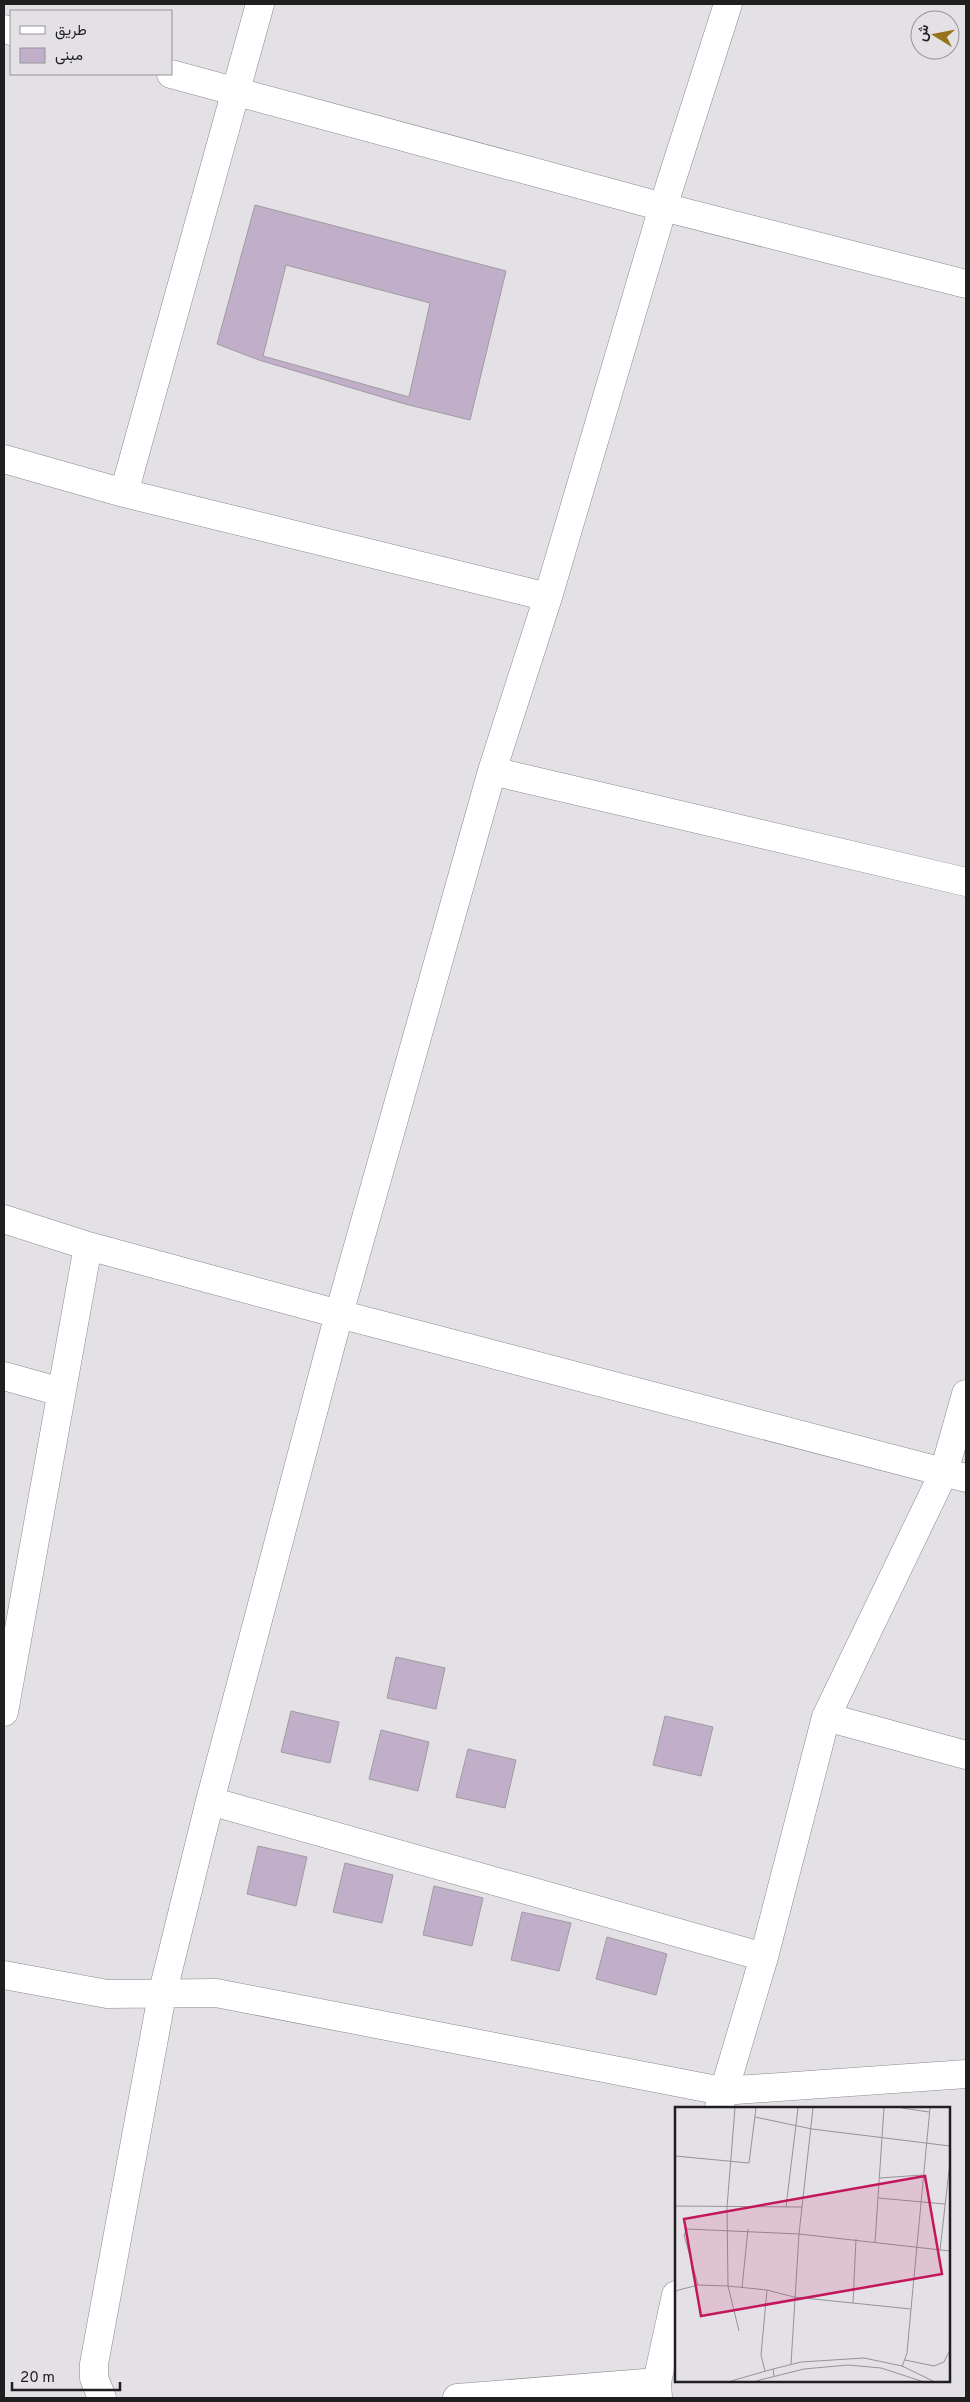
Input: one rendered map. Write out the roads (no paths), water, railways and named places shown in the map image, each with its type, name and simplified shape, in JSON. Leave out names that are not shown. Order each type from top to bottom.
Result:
[{"type":"street","points":[[124,493],[260,4]]},
{"type":"street","points":[[102,2398],[94,2378],[94,2364],[162,1995],[210,1801],[340,1314],[492,770],[548,597],[663,207],[728,4]]},
{"type":"street","points":[[172,74],[663,207],[966,284]]},
{"type":"street","points":[[4,459],[124,493],[548,597]]},
{"type":"street","points":[[492,770],[966,882]]},
{"type":"street","points":[[4,1219],[88,1246],[340,1314],[955,1475]]},
{"type":"street","points":[[4,1712],[88,1246]]},
{"type":"street","points":[[4,1376],[61,1392]]},
{"type":"street","points":[[720,2100],[764,1957],[826,1717],[955,1475],[966,1394]]},
{"type":"street","points":[[826,1717],[966,1755]]},
{"type":"street","points":[[210,1801],[764,1957]]},
{"type":"street","points":[[4,1974],[106,1994],[162,1995],[216,1993],[720,2100],[966,2074]]},
{"type":"street","points":[[457,2398],[657,2390],[675,2300]]}]
